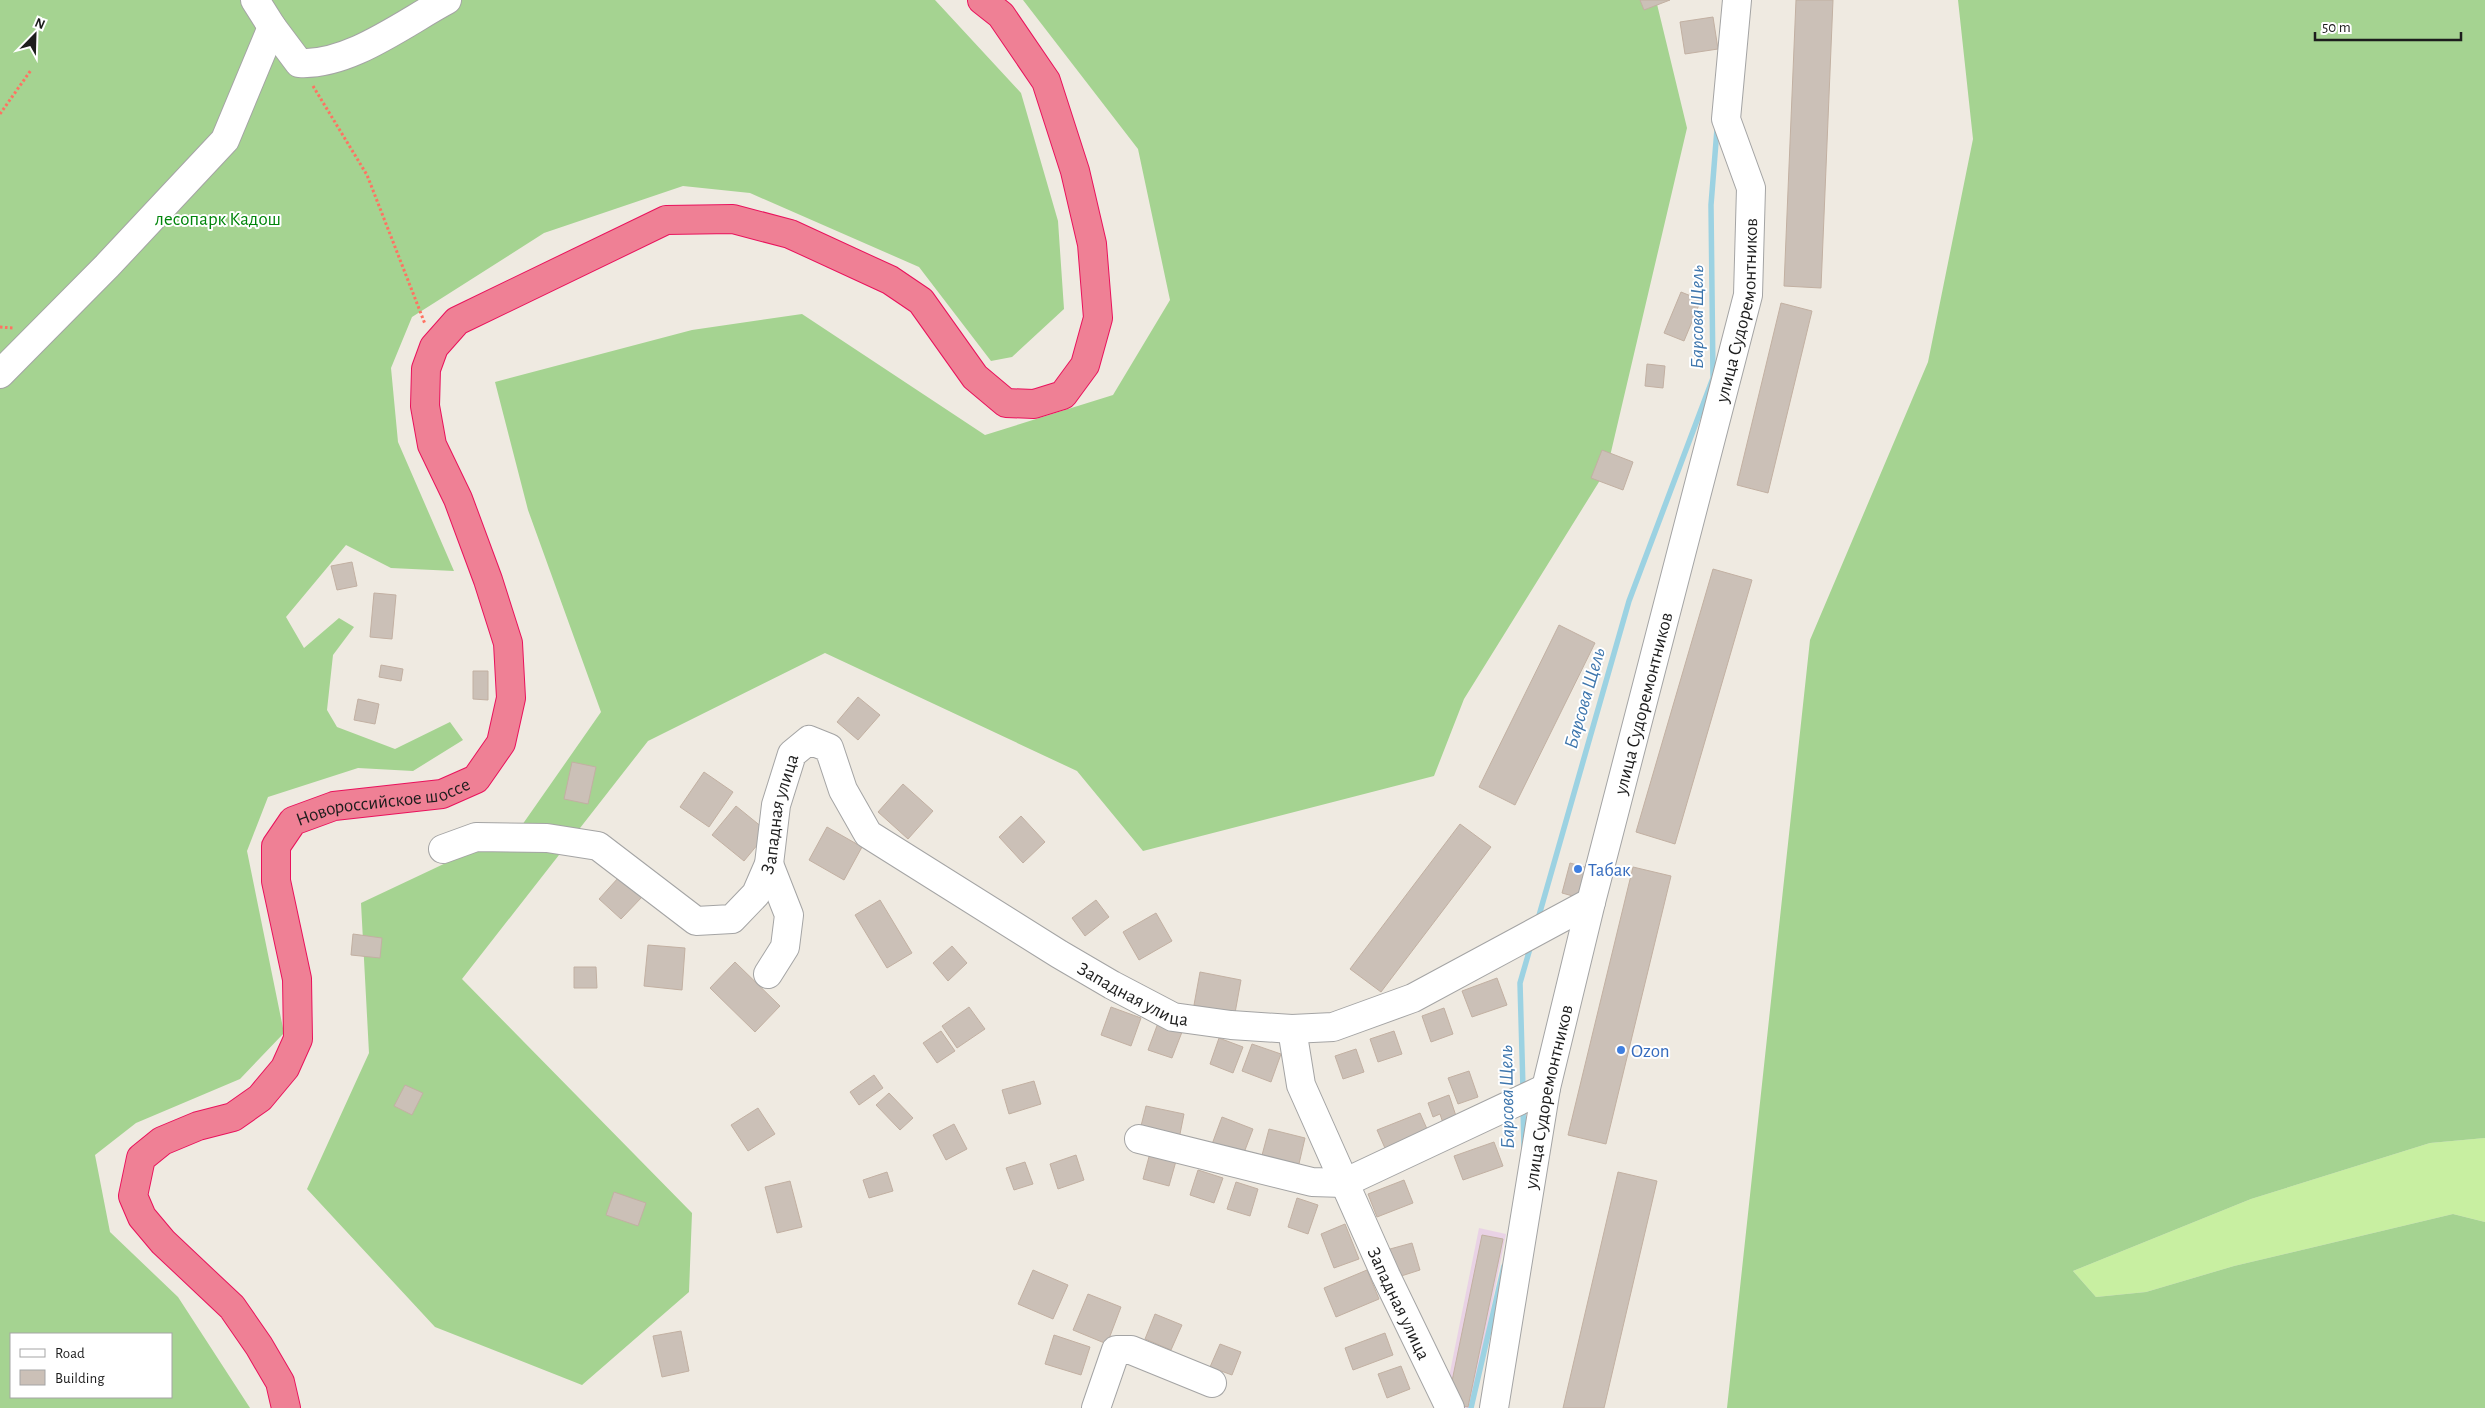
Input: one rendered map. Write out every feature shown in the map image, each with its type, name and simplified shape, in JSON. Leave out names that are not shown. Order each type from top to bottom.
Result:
[{"type":"highway","name":"Новороссийское шоссе","points":[[286,1408],[280,1382],[259,1346],[232,1307],[163,1242],[142,1217],[133,1196],[141,1158],[162,1141],[198,1126],[233,1118],[260,1098],[284,1068],[298,1039],[297,980],[276,881],[276,846],[293,821],[334,806],[442,794],[476,779],[500,743],[511,698],[508,643],[488,580],[464,517],[432,445],[425,406],[426,369],[434,347],[457,321],[566,269],[602,249],[666,220],[733,219],[790,234],[890,280],[921,301],[975,377],[1006,403],[1034,404],[1063,395],[1085,365],[1098,318],[1092,244],[1074,171],[1046,81],[1001,15],[982,0]]},
{"type":"street","points":[[255,0],[272,27],[299,63],[317,64],[365,46],[447,0]]},
{"type":"street","name":"улица Судоремонтников","points":[[1494,1408],[1546,1088],[1591,902],[1748,295],[1751,188],[1726,119],[1737,0]]},
{"type":"street","points":[[0,374],[107,266],[225,140],[272,27]]},
{"type":"street","name":"Западная улица","points":[[443,849],[476,837],[546,838],[598,846],[696,921],[732,919],[756,894],[769,864],[776,805],[792,754],[809,740],[829,748],[843,790],[868,834],[1059,954],[1173,1017],[1231,1025],[1292,1029],[1333,1027],[1413,998],[1591,902]]},
{"type":"street","points":[[768,974],[785,947],[789,915],[769,864]]},
{"type":"street","name":"Западная улица","points":[[1292,1029],[1301,1085],[1344,1183],[1450,1408]]},
{"type":"street","points":[[1139,1139],[1312,1182],[1344,1183],[1546,1088]]},
{"type":"street","points":[[1096,1408],[1116,1350],[1130,1350],[1212,1383]]},
{"type":"path","points":[[299,63],[367,175],[434,347]]},
{"type":"path","points":[[0,114],[32,70]]},
{"type":"shaded area","points":[[1479,1228],[1506,1234],[1471,1408],[1454,1408],[1448,1382]]},
{"type":"green space","name":"лесопарк Кадош","points":[[0,0],[935,0],[1021,93],[1058,221],[1064,309],[1012,357],[991,361],[919,267],[750,193],[683,186],[544,233],[412,317],[391,368],[398,442],[454,571],[391,568],[346,545],[286,617],[304,648],[339,618],[354,627],[333,655],[327,710],[337,727],[395,749],[450,722],[463,740],[413,771],[358,768],[268,797],[247,851],[284,1033],[240,1079],[136,1123],[95,1155],[110,1232],[178,1297],[250,1408],[0,1408]]},
{"type":"green space","points":[[1023,0],[1656,0],[1687,128],[1607,469],[1464,699],[1434,776],[1143,851],[1077,771],[825,653],[648,741],[462,979],[692,1213],[689,1292],[582,1385],[435,1327],[307,1189],[369,1053],[361,903],[520,828],[601,712],[528,510],[495,382],[692,330],[802,314],[985,435],[1113,395],[1170,300],[1138,149]]},
{"type":"green space","points":[[1958,0],[2485,0],[2485,1138],[2430,1143],[2251,1199],[2073,1271],[2096,1297],[2146,1292],[2234,1266],[2453,1214],[2485,1222],[2485,1408],[1727,1408],[1810,640],[1928,362],[1973,139]]},
{"type":"green space","points":[[2485,1138],[2485,1222],[2453,1214],[2234,1266],[2146,1292],[2096,1297],[2073,1271],[2251,1199],[2430,1143]]},
{"type":"building","points":[[1640,0],[1670,0],[1644,10]]},
{"type":"building","points":[[1796,0],[1833,0],[1821,288],[1784,286]]},
{"type":"building","points":[[1713,17],[1718,49],[1685,54],[1680,22]]},
{"type":"building","points":[[1681,292],[1701,300],[1684,341],[1664,333]]},
{"type":"building","points":[[1781,303],[1812,311],[1768,493],[1737,485]]},
{"type":"building","points":[[1647,364],[1665,366],[1663,388],[1645,386]]},
{"type":"building","points":[[1602,450],[1633,462],[1623,490],[1591,478]]},
{"type":"building","points":[[352,562],[357,586],[337,590],[331,566]]},
{"type":"building","points":[[1713,569],[1752,580],[1675,844],[1636,832]]},
{"type":"building","points":[[374,593],[396,595],[392,639],[370,637]]},
{"type":"building","points":[[1559,625],[1595,643],[1515,805],[1479,787]]},
{"type":"building","points":[[381,665],[403,669],[401,681],[379,677]]},
{"type":"building","points":[[473,671],[488,671],[488,700],[473,699]]},
{"type":"building","points":[[858,697],[880,715],[858,740],[837,722]]},
{"type":"building","points":[[358,699],[379,704],[375,724],[354,720]]},
{"type":"building","points":[[572,762],[596,767],[588,804],[564,799]]},
{"type":"building","points":[[704,772],[733,792],[709,827],[680,807]]},
{"type":"building","points":[[903,784],[933,811],[908,839],[878,812]]},
{"type":"building","points":[[736,806],[768,832],[744,861],[712,835]]},
{"type":"building","points":[[1021,816],[1045,842],[1023,863],[999,837]]},
{"type":"building","points":[[1460,824],[1491,847],[1381,992],[1350,969]]},
{"type":"building","points":[[827,827],[862,847],[844,880],[809,860]]},
{"type":"building","points":[[1570,863],[1588,868],[1580,898],[1562,893]]},
{"type":"building","points":[[1633,867],[1671,876],[1606,1144],[1568,1135]]},
{"type":"building","points":[[619,877],[642,897],[621,919],[599,899]]},
{"type":"building","points":[[880,900],[912,953],[887,968],[855,915]]},
{"type":"building","points":[[1096,900],[1109,917],[1085,936],[1072,918]]},
{"type":"building","points":[[1156,913],[1172,941],[1139,960],[1123,932]]},
{"type":"building","points":[[353,934],[382,938],[380,958],[351,955]]},
{"type":"building","points":[[648,945],[685,948],[682,990],[644,986]]},
{"type":"building","points":[[952,946],[967,963],[948,981],[933,963]]},
{"type":"building","points":[[735,962],[780,1006],[755,1032],[710,988]]},
{"type":"building","points":[[574,967],[596,967],[597,988],[574,988]]},
{"type":"building","points":[[1200,972],[1241,980],[1235,1013],[1194,1005]]},
{"type":"building","points":[[1497,978],[1507,1005],[1472,1017],[1462,991]]},
{"type":"building","points":[[969,1007],[985,1029],[957,1048],[942,1026]]},
{"type":"building","points":[[1111,1007],[1141,1018],[1131,1046],[1101,1035]]},
{"type":"building","points":[[1444,1008],[1453,1034],[1431,1042],[1422,1016]]},
{"type":"building","points":[[1158,1023],[1182,1032],[1172,1058],[1148,1050]]},
{"type":"building","points":[[941,1031],[955,1051],[937,1063],[923,1043]]},
{"type":"building","points":[[1394,1031],[1402,1054],[1378,1062],[1370,1039]]},
{"type":"building","points":[[1219,1038],[1243,1047],[1233,1073],[1210,1064]]},
{"type":"building","points":[[1252,1044],[1281,1054],[1271,1082],[1242,1071]]},
{"type":"building","points":[[1356,1049],[1364,1072],[1343,1079],[1335,1056]]},
{"type":"building","points":[[1469,1071],[1478,1097],[1458,1104],[1448,1078]]},
{"type":"building","points":[[874,1075],[883,1088],[859,1105],[850,1092]]},
{"type":"building","points":[[1034,1081],[1041,1104],[1009,1114],[1002,1090]]},
{"type":"building","points":[[405,1085],[423,1093],[412,1115],[394,1106]]},
{"type":"building","points":[[889,1093],[913,1118],[900,1130],[876,1105]]},
{"type":"building","points":[[1449,1095],[1459,1125],[1445,1129],[1440,1114],[1433,1117],[1428,1103]]},
{"type":"building","points":[[1146,1106],[1184,1114],[1179,1139],[1140,1130]]},
{"type":"building","points":[[758,1108],[775,1134],[748,1151],[731,1125]]},
{"type":"building","points":[[1420,1113],[1431,1138],[1388,1155],[1377,1130]]},
{"type":"building","points":[[1222,1117],[1253,1129],[1242,1158],[1211,1147]]},
{"type":"building","points":[[954,1124],[967,1149],[946,1160],[933,1135]]},
{"type":"building","points":[[1269,1129],[1305,1138],[1298,1168],[1261,1159]]},
{"type":"building","points":[[1494,1142],[1503,1166],[1463,1180],[1454,1156]]},
{"type":"building","points":[[1150,1153],[1176,1161],[1169,1186],[1143,1179]]},
{"type":"building","points":[[1076,1155],[1084,1180],[1058,1189],[1050,1164]]},
{"type":"building","points":[[1025,1162],[1033,1184],[1014,1190],[1006,1168]]},
{"type":"building","points":[[1198,1170],[1223,1178],[1214,1203],[1190,1195]]},
{"type":"building","points":[[887,1172],[893,1191],[869,1198],[863,1180]]},
{"type":"building","points":[[1618,1172],[1657,1181],[1604,1408],[1563,1408]]},
{"type":"building","points":[[1404,1180],[1413,1203],[1377,1217],[1368,1194]]},
{"type":"building","points":[[790,1181],[802,1227],[777,1233],[765,1187]]},
{"type":"building","points":[[1236,1182],[1258,1189],[1250,1216],[1227,1209]]},
{"type":"building","points":[[614,1192],[646,1203],[638,1226],[606,1215]]},
{"type":"building","points":[[1297,1198],[1318,1205],[1308,1234],[1288,1227]]},
{"type":"building","points":[[1345,1224],[1359,1259],[1334,1268],[1321,1234]]},
{"type":"building","points":[[1482,1235],[1503,1239],[1468,1407],[1459,1405],[1451,1386]]},
{"type":"building","points":[[1412,1243],[1420,1270],[1398,1277],[1390,1249]]},
{"type":"building","points":[[1033,1270],[1068,1285],[1053,1319],[1018,1304]]},
{"type":"building","points":[[1367,1270],[1379,1299],[1336,1317],[1324,1288]]},
{"type":"building","points":[[1088,1294],[1121,1307],[1107,1344],[1073,1330]]},
{"type":"building","points":[[1155,1314],[1182,1325],[1171,1350],[1145,1339]]},
{"type":"building","points":[[681,1331],[689,1371],[662,1377],[653,1336]]},
{"type":"building","points":[[1385,1333],[1393,1355],[1353,1370],[1345,1348]]},
{"type":"building","points":[[1054,1335],[1090,1347],[1081,1375],[1045,1364]]},
{"type":"building","points":[[1220,1344],[1241,1352],[1232,1375],[1210,1367]]},
{"type":"building","points":[[1401,1366],[1410,1389],[1387,1398],[1378,1374]]},
{"type":"waterway","name":"Барсова Щель","points":[[1538,919],[1629,601],[1713,378],[1711,205],[1717,129]]},
{"type":"waterway","name":"Барсова Щель","points":[[1523,1089],[1520,983],[1531,945]]},
{"type":"waterway","name":"Барсова Щель","points":[[1523,1109],[1524,1147]]},
{"type":"waterway","name":"Барсова Щель","points":[[1471,1408],[1504,1266]]},
{"type":"place","name":"Табак","points":[[1578,869]]},
{"type":"place","name":"Ozon","points":[[1621,1050]]}]
